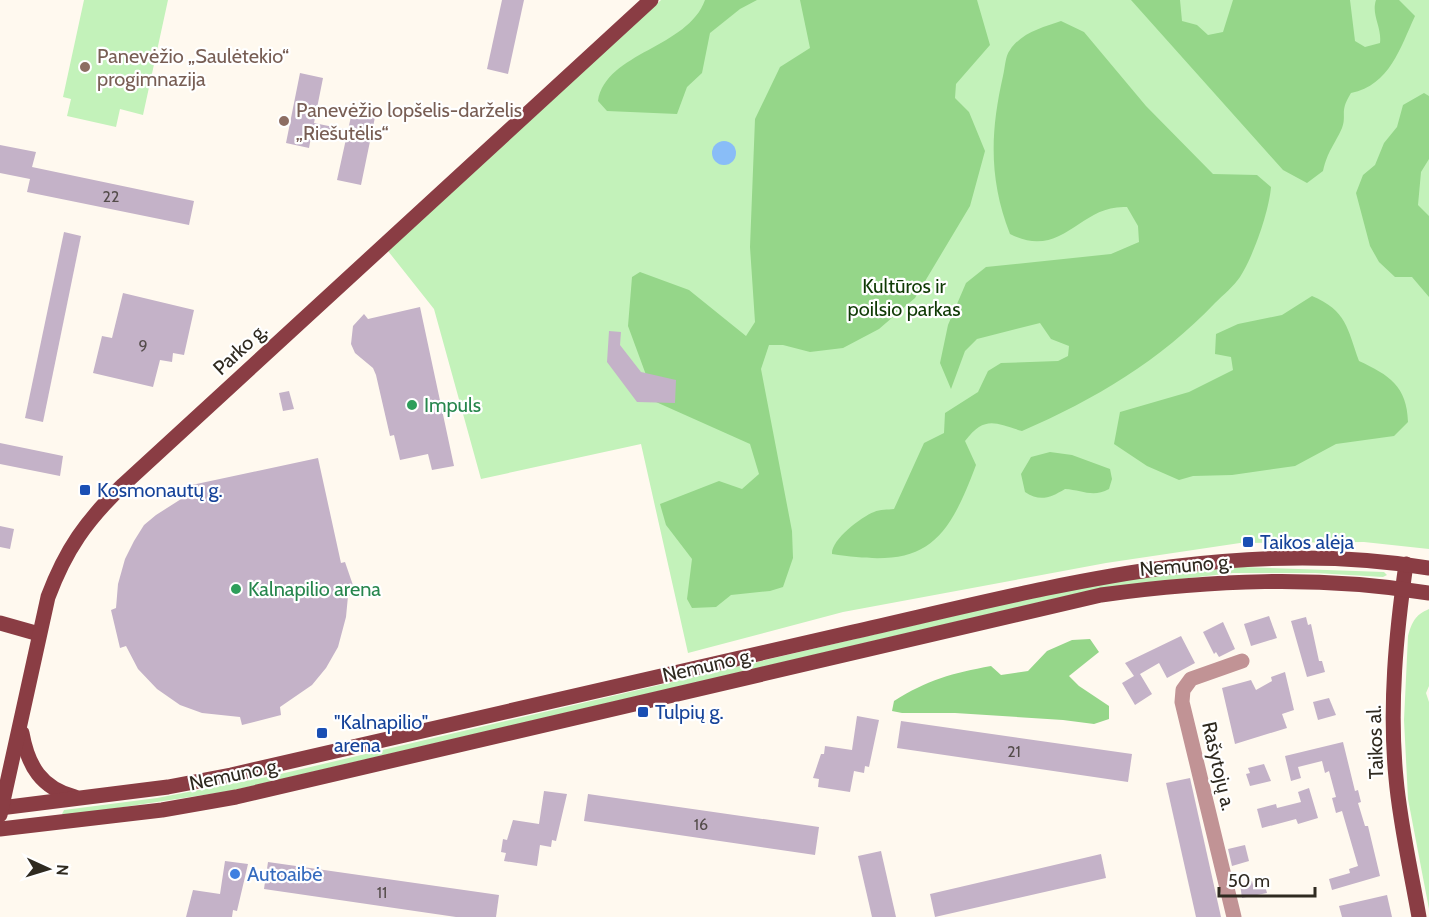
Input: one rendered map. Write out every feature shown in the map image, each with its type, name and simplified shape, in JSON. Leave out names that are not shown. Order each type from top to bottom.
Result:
[{"type":"main road","name":"Parko g.","points":[[0,810],[21,724],[39,634],[60,568],[88,520],[651,0]]},
{"type":"main road","name":"Nemuno g.","points":[[0,810],[168,788],[231,775],[653,675],[1102,575],[1220,560],[1294,558],[1406,564],[1429,568]]},
{"type":"main road","name":"Taikos al.","points":[[1406,564],[1402,589],[1393,718],[1396,775],[1419,917]]},
{"type":"main road","name":"Nemuno g.","points":[[0,829],[109,817],[236,796],[1101,595],[1220,582],[1314,582],[1429,593]]},
{"type":"main road","points":[[0,623],[39,634]]},
{"type":"main road","points":[[21,724],[26,754],[37,774],[54,790],[81,799]]},
{"type":"street","name":"Rašytojų a.","points":[[1234,917],[1182,702],[1183,690],[1191,679],[1242,661]]},
{"type":"green space","points":[[84,0],[168,0],[143,115],[120,109],[116,127],[67,116],[71,99],[63,97]]},
{"type":"green space","name":"Kultūros ir poilsio parkas","points":[[661,0],[1429,0],[1429,549],[1364,542],[1240,543],[1106,563],[843,612],[688,653],[641,444],[481,479],[434,309],[388,251]]},
{"type":"green space","points":[[705,0],[757,0],[740,9],[710,33],[702,73],[687,87],[677,114],[607,111],[598,101],[604,85],[616,71],[682,29],[696,16]]},
{"type":"green space","points":[[800,0],[977,0],[990,45],[956,84],[955,98],[969,112],[985,151],[970,206],[915,298],[879,329],[843,348],[810,352],[783,345],[769,345],[761,369],[792,531],[793,558],[783,587],[770,591],[731,595],[716,607],[692,608],[687,599],[692,559],[666,525],[660,504],[719,481],[742,489],[759,474],[750,444],[656,402],[628,326],[632,277],[640,272],[689,290],[746,336],[755,322],[750,247],[755,119],[780,67],[810,48]]},
{"type":"green space","points":[[1131,0],[1180,0],[1182,21],[1197,25],[1208,35],[1223,32],[1233,0],[1350,0],[1355,41],[1365,47],[1380,43],[1375,11],[1376,0],[1399,0],[1415,16],[1392,64],[1384,74],[1364,89],[1351,93],[1345,105],[1342,128],[1323,171],[1307,183],[1283,170]]},
{"type":"green space","points":[[1061,21],[1084,32],[1146,106],[1213,174],[1257,175],[1271,187],[1264,220],[1250,257],[1238,280],[1194,324],[1125,377],[1075,406],[1022,431],[991,423],[979,427],[972,433],[965,441],[976,465],[965,494],[941,534],[926,546],[909,554],[888,558],[832,554],[836,542],[855,524],[876,511],[894,509],[924,443],[944,433],[945,413],[978,392],[988,371],[1001,363],[1058,361],[1068,356],[1069,346],[1051,339],[1040,323],[977,339],[965,351],[951,389],[940,363],[948,325],[966,283],[986,267],[1111,254],[1139,242],[1138,226],[1127,207],[1110,208],[1058,237],[1044,241],[1028,240],[1010,234],[998,195],[994,156],[996,117],[1006,59],[1010,50],[1020,39],[1033,31]]},
{"type":"green space","points":[[1424,93],[1429,96],[1429,159],[1421,172],[1418,205],[1429,216],[1429,297],[1412,277],[1395,277],[1379,262],[1370,246],[1356,193],[1363,175],[1375,165],[1384,143],[1397,127],[1403,105]]},
{"type":"green space","points":[[1312,296],[1339,314],[1348,330],[1359,361],[1379,371],[1400,391],[1407,410],[1408,422],[1394,436],[1336,444],[1295,466],[1232,475],[1193,476],[1179,480],[1147,466],[1114,444],[1120,412],[1189,392],[1233,370],[1231,357],[1215,354],[1216,334],[1238,324],[1282,315]]},
{"type":"green space","points":[[1050,452],[1072,455],[1110,469],[1112,479],[1109,489],[1093,493],[1065,489],[1050,497],[1040,498],[1025,492],[1021,474],[1031,457]]},
{"type":"green space","points":[[1243,567],[1384,572],[1387,575],[1383,577],[1315,573],[1233,573],[1101,588],[230,791],[64,816],[62,814],[64,810],[157,798],[272,776],[1055,592],[1153,575]]},
{"type":"green space","points":[[1429,609],[1429,686],[1426,693],[1429,702],[1429,909],[1408,799],[1404,720],[1408,636],[1415,620]]},
{"type":"green space","points":[[1090,639],[1099,652],[1069,676],[1079,686],[1109,706],[1109,719],[1094,724],[955,713],[892,711],[894,701],[941,678],[991,666],[1001,675],[1028,671],[1047,651],[1072,640]]},
{"type":"water","points":[[724,141],[732,145],[736,153],[732,161],[724,165],[716,161],[712,153],[716,145]]},
{"type":"building","points":[[502,0],[524,0],[508,74],[487,69]]},
{"type":"building","points":[[300,73],[323,78],[314,123],[348,130],[352,112],[375,117],[361,185],[337,180],[346,139],[312,132],[309,148],[286,143]]},
{"type":"building","points":[[0,145],[36,152],[32,167],[194,201],[189,225],[27,192],[30,179],[0,173]]},
{"type":"building","points":[[64,232],[81,236],[43,422],[25,418]]},
{"type":"building","points":[[123,293],[194,310],[184,355],[173,353],[172,362],[160,360],[153,387],[93,373],[102,336],[112,338]]},
{"type":"building","name":"Impuls","points":[[420,307],[454,466],[432,470],[428,454],[400,460],[394,435],[390,436],[376,375],[373,368],[355,353],[351,344],[353,326],[364,314],[368,319]]},
{"type":"building","points":[[609,331],[621,332],[620,345],[641,372],[676,380],[675,403],[637,402],[607,362]]},
{"type":"building","points":[[289,391],[294,409],[283,411],[279,393]]},
{"type":"building","points":[[0,443],[63,456],[60,476],[0,464]]},
{"type":"building","name":"Kalnapilio arena","points":[[318,458],[341,563],[345,562],[356,594],[348,596],[346,617],[338,647],[326,668],[312,685],[280,707],[281,715],[242,725],[240,717],[202,713],[180,705],[157,689],[138,669],[126,646],[120,648],[111,610],[116,608],[118,584],[125,559],[134,541],[144,525],[189,494],[187,486]]},
{"type":"building","points":[[0,526],[14,529],[10,549],[0,547]]},
{"type":"building","points":[[1269,616],[1277,638],[1251,646],[1244,624]]},
{"type":"building","points":[[1306,617],[1308,625],[1311,624],[1319,661],[1322,661],[1325,672],[1307,677],[1291,621]]},
{"type":"building","points":[[1223,622],[1235,649],[1219,657],[1216,652],[1214,654],[1203,632]]},
{"type":"building","points":[[1181,636],[1195,663],[1167,678],[1159,663],[1140,674],[1152,694],[1135,705],[1122,683],[1134,676],[1125,663]]},
{"type":"building","points":[[1285,672],[1294,710],[1282,714],[1287,728],[1235,744],[1222,688],[1251,680],[1256,690],[1272,681],[1271,677]]},
{"type":"building","points":[[1329,698],[1336,715],[1318,720],[1313,702]]},
{"type":"building","points":[[857,716],[879,720],[869,767],[865,766],[864,773],[854,771],[850,792],[818,787],[819,779],[813,778],[821,754],[824,754],[825,746],[852,750]]},
{"type":"building","points":[[901,721],[1132,754],[1128,782],[897,748]]},
{"type":"building","points":[[1343,742],[1380,876],[1332,890],[1329,879],[1350,873],[1349,869],[1358,866],[1342,811],[1336,813],[1332,798],[1336,797],[1329,771],[1325,773],[1322,761],[1298,767],[1301,778],[1291,781],[1285,756]]},
{"type":"building","points":[[1264,764],[1271,781],[1250,786],[1246,774],[1250,773],[1248,768]]},
{"type":"building","points":[[1190,778],[1221,917],[1196,917],[1166,783]]},
{"type":"building","points":[[1309,788],[1318,818],[1298,824],[1296,819],[1262,828],[1257,809],[1276,804],[1277,808],[1301,802],[1298,792]]},
{"type":"building","points":[[544,791],[567,794],[556,841],[552,840],[551,847],[540,845],[537,866],[504,861],[506,853],[501,852],[503,839],[507,840],[513,820],[539,824]]},
{"type":"building","points":[[588,794],[819,827],[815,855],[584,821]]},
{"type":"building","points":[[1245,845],[1249,861],[1232,866],[1228,849]]},
{"type":"building","points":[[881,851],[896,917],[872,917],[858,856]]},
{"type":"building","points":[[1101,854],[1106,878],[935,917],[930,894]]},
{"type":"building","points":[[225,861],[248,864],[237,911],[233,910],[232,917],[186,917],[193,890],[220,894]]},
{"type":"building","points":[[268,862],[499,895],[496,917],[456,917],[264,889]]},
{"type":"building","points":[[1252,881],[1253,885],[1264,882],[1267,893],[1242,898],[1240,884]]},
{"type":"building","points":[[1387,895],[1392,917],[1342,917],[1339,906]]},
{"type":"place","name":"Panevėžio „Saulėtekio“ progimnazija","points":[[85,67]]},
{"type":"place","name":"Panevėžio lopšelis-darželis „Riešutėlis“","points":[[284,121]]},
{"type":"place","name":"Impuls","points":[[412,405]]},
{"type":"place","name":"Kosmonautų g.","points":[[85,490]]},
{"type":"place","name":"Taikos alėja","points":[[1248,542]]},
{"type":"place","name":"Kalnapilio arena","points":[[236,589]]},
{"type":"place","name":"Tulpių g.","points":[[643,712]]},
{"type":"place","name":"\"Kalnapilio\" arena","points":[[322,733]]},
{"type":"place","name":"Autoaibė","points":[[235,874]]}]
